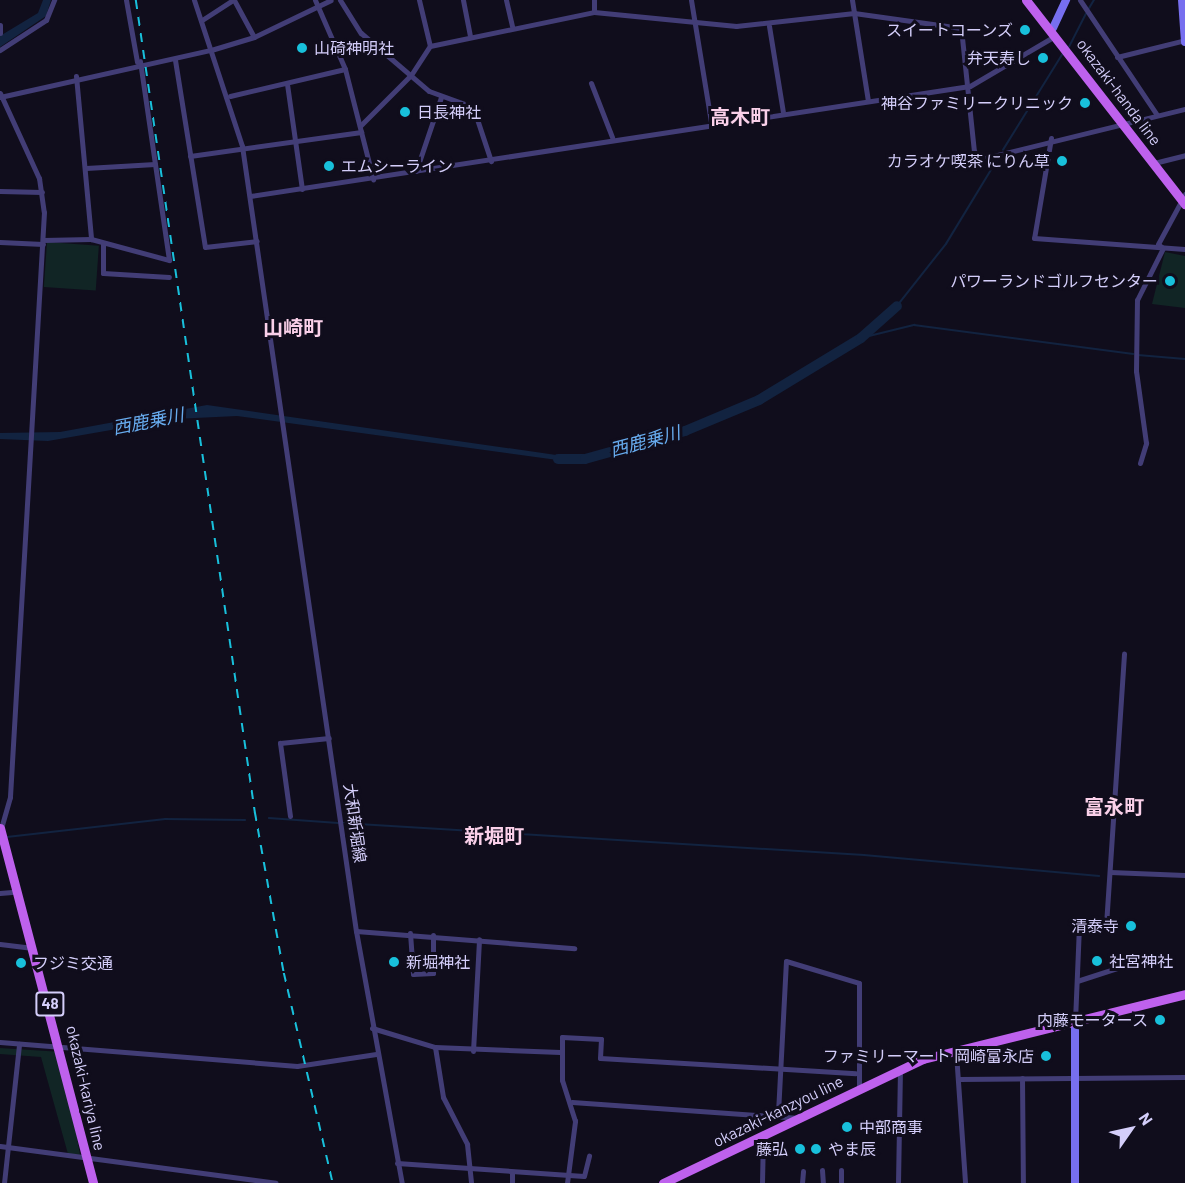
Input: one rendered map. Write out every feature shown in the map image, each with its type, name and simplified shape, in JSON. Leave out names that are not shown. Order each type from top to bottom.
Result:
[{"type":"main road","name":"okazaki-handa line","points":[[1026,0],[1055,32],[1183,198]]},
{"type":"main road","name":"okazaki-kariya line","points":[[0,829],[62,1049],[93,1183]]},
{"type":"main road","name":"okazaki-kanzyou line","points":[[663,1183],[900,1070],[956,1053],[1185,994]]},
{"type":"street","points":[[0,50],[46,20],[54,0]]},
{"type":"street","points":[[0,242],[91,239],[169,261],[139,62],[126,0]]},
{"type":"street","name":"大和新堀線","points":[[195,0],[211,50],[230,96],[242,146],[356,931],[376,1054],[402,1183]]},
{"type":"street","points":[[202,20],[234,0],[254,37]]},
{"type":"street","points":[[315,0],[345,69],[373,179]]},
{"type":"street","points":[[0,829],[10,797],[43,242],[42,192],[0,95],[139,62],[175,60],[211,50],[254,37],[319,9],[331,0]]},
{"type":"street","points":[[340,0],[361,33],[411,75],[441,96],[472,107],[490,161]]},
{"type":"street","points":[[419,0],[430,46]]},
{"type":"street","points":[[463,0],[470,36]]},
{"type":"street","points":[[506,0],[512,27]]},
{"type":"street","points":[[594,0],[594,12]]},
{"type":"street","points":[[691,0],[711,122]]},
{"type":"street","points":[[852,0],[868,101]]},
{"type":"street","points":[[250,196],[490,161],[612,137],[970,86],[1055,32],[1066,0]]},
{"type":"street","points":[[1080,0],[1157,115]]},
{"type":"street","points":[[1118,57],[1185,41],[1182,0]]},
{"type":"street","points":[[190,156],[242,146],[296,141],[360,129],[411,75],[430,46],[512,27],[594,12],[695,23],[769,26],[854,13],[961,28],[970,86],[974,151],[981,159],[1051,138],[1185,109]]},
{"type":"street","points":[[0,25],[0,33]]},
{"type":"street","points":[[769,26],[783,112]]},
{"type":"street","points":[[175,60],[205,248],[257,241]]},
{"type":"street","points":[[230,96],[345,69]]},
{"type":"street","points":[[75,76],[86,168],[91,239]]},
{"type":"street","points":[[591,83],[612,137]]},
{"type":"street","points":[[287,84],[302,189]]},
{"type":"street","points":[[416,171],[441,96]]},
{"type":"street","points":[[1051,138],[1034,238],[1158,244],[1185,249]]},
{"type":"street","points":[[1154,163],[1185,155]]},
{"type":"street","points":[[86,168],[155,164]]},
{"type":"street","points":[[0,191],[42,192]]},
{"type":"street","points":[[1158,244],[1183,198]]},
{"type":"street","points":[[104,243],[103,273],[169,277]]},
{"type":"street","points":[[1140,463],[1146,443],[1136,371],[1137,300],[1163,248],[1158,244]]},
{"type":"street","points":[[1075,1183],[1075,1023],[1079,927],[1106,925],[1124,654]]},
{"type":"street","points":[[290,816],[280,743],[329,738]]},
{"type":"street","points":[[1110,872],[1185,875]]},
{"type":"street","points":[[0,893],[12,892]]},
{"type":"street","points":[[356,931],[410,933],[574,948]]},
{"type":"street","points":[[410,933],[413,974],[433,973],[433,935]]},
{"type":"street","points":[[473,1051],[479,939]]},
{"type":"street","points":[[0,944],[34,948]]},
{"type":"street","points":[[1077,981],[1160,954]]},
{"type":"street","points":[[778,1113],[778,1070],[786,961],[859,983],[856,1073],[859,1089]]},
{"type":"street","points":[[372,1028],[435,1047],[473,1051],[560,1052]]},
{"type":"street","points":[[567,1183],[566,1174],[575,1121],[572,1102],[562,1080],[560,1052],[562,1037],[601,1039],[600,1058],[856,1073]]},
{"type":"street","points":[[0,1042],[62,1049],[297,1066],[376,1054]]},
{"type":"street","points":[[4,1183],[19,1044]]},
{"type":"street","points":[[435,1047],[443,1097],[467,1144],[471,1183]]},
{"type":"street","points":[[956,1053],[965,1183]]},
{"type":"street","points":[[898,1183],[900,1070]]},
{"type":"street","points":[[958,1079],[1185,1077]]},
{"type":"street","points":[[1022,1078],[1023,1183]]},
{"type":"street","points":[[572,1102],[778,1113],[800,1118]]},
{"type":"street","points":[[762,1183],[764,1135]]},
{"type":"street","points":[[0,1146],[276,1183]]},
{"type":"street","points":[[397,1163],[471,1171],[584,1176],[589,1156]]},
{"type":"street","points":[[822,1170],[823,1183]]},
{"type":"street","points":[[841,1170],[841,1183]]},
{"type":"street","points":[[802,1183],[803,1172]]},
{"type":"street","points":[[512,1173],[512,1183]]},
{"type":"green space","points":[[47,242],[99,246],[96,291],[44,287]]},
{"type":"green space","name":"パワーランドゴルフセンター","points":[[1165,252],[1185,256],[1185,308],[1152,304]]},
{"type":"green space","points":[[0,1048],[62,1052],[80,1155],[68,1154],[41,1057],[0,1054]]},
{"type":"water","points":[[43,0],[51,0],[46,16],[0,47],[0,36],[38,13]]},
{"type":"water","points":[[207,405],[570,457],[572,462],[237,416],[174,419],[48,441],[0,439],[0,433],[60,432]]},
{"type":"waterway","name":"西鹿乗川","points":[[1088,10],[1094,0]]},
{"type":"waterway","name":"西鹿乗川","points":[[1069,47],[1086,14]]},
{"type":"waterway","name":"西鹿乗川","points":[[1003,150],[1062,55]]},
{"type":"waterway","name":"西鹿乗川","points":[[897,306],[946,244],[999,157]]},
{"type":"waterway","name":"西鹿乗川","points":[[558,459],[585,459],[685,431],[759,400],[861,338],[897,306]]},
{"type":"waterway","points":[[861,338],[914,325],[1133,354]]},
{"type":"waterway","points":[[1138,355],[1185,359]]},
{"type":"waterway","points":[[269,818],[338,823]]},
{"type":"waterway","points":[[7,837],[165,819],[245,820]]},
{"type":"waterway","points":[[342,823],[864,855],[1099,876]]},
{"type":"railway","points":[[136,0],[255,812],[284,973],[333,1183]]},
{"type":"place","name":"スイートコーンズ","points":[[1025,30]]},
{"type":"place","name":"山碕神明社","points":[[302,48]]},
{"type":"place","name":"弁天寿し","points":[[1043,58]]},
{"type":"place","name":"神谷ファミリークリニック","points":[[1085,103]]},
{"type":"place","name":"日長神社","points":[[405,112]]},
{"type":"place","name":"カラオケ喫茶 にりん草","points":[[1062,161]]},
{"type":"place","name":"エムシーライン","points":[[329,166]]},
{"type":"place","name":"パワーランドゴルフセンター","points":[[1170,281]]},
{"type":"place","name":"清泰寺","points":[[1131,926]]},
{"type":"place","name":"社宮神社","points":[[1097,961]]},
{"type":"place","name":"新堀神社","points":[[394,962]]},
{"type":"place","name":"フジミ交通","points":[[21,963]]},
{"type":"place","name":"内藤モータース","points":[[1160,1020]]},
{"type":"place","name":"ファミリーマート 岡崎富永店","points":[[1046,1056]]},
{"type":"place","name":"中部商事","points":[[847,1127]]},
{"type":"place","name":"藤弘","points":[[800,1149]]},
{"type":"place","name":"やま辰","points":[[816,1149]]},
{"type":"district","name":"高木町","points":[[740,116]]},
{"type":"district","name":"山崎町","points":[[293,327]]},
{"type":"district","name":"富永町","points":[[1114,806]]},
{"type":"district","name":"新堀町","points":[[494,835]]}]
